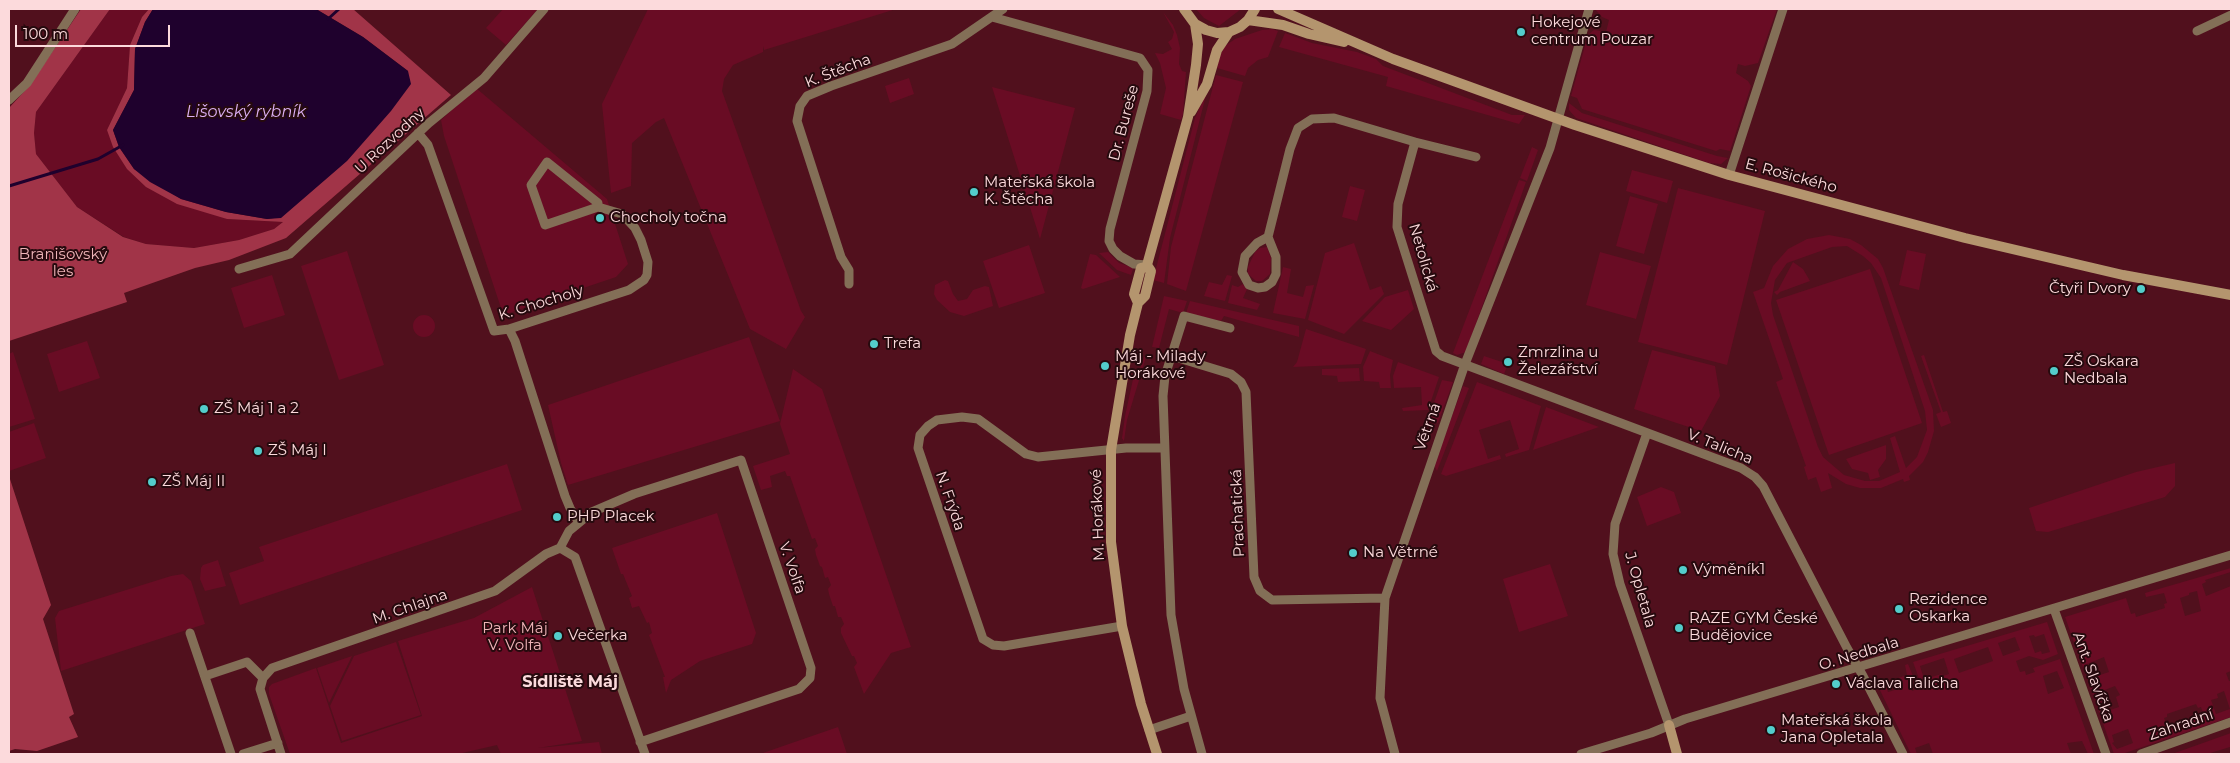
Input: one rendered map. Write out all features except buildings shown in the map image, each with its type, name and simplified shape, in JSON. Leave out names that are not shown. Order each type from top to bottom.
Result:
[{"type":"street","points":[[9,100],[27,83],[76,9]]},
{"type":"street","name":"U Rozvodny","points":[[239,269],[290,254],[418,133],[484,78],[544,9]]},
{"type":"street","name":"K. Štěcha","points":[[849,284],[849,270],[841,257],[797,120],[800,106],[807,96],[831,86],[952,44],[1003,9]]},
{"type":"street","points":[[1184,9],[1195,24],[1206,30],[1218,33],[1230,32],[1240,28],[1255,9]]},
{"type":"street","name":"E. Rošického","points":[[1278,9],[1355,43],[1558,119],[1729,175],[1974,240],[2123,275],[2231,295]]},
{"type":"street","name":"Větrná","points":[[1395,754],[1380,698],[1384,598],[1465,364],[1550,148],[1589,9]]},
{"type":"street","points":[[1729,175],[1784,9]]},
{"type":"street","points":[[2196,31],[2231,15]]},
{"type":"street","name":"Dr. Bureše","points":[[992,17],[1140,58],[1148,70],[1147,91],[1112,220],[1109,240],[1113,249],[1120,256],[1134,264],[1147,266]]},
{"type":"street","name":"E. Rošického","points":[[1248,20],[1283,25],[1309,34],[1355,43]]},
{"type":"street","name":"M. Horákové","points":[[1156,754],[1122,626],[1110,542],[1111,450],[1123,371],[1138,302],[1145,296],[1151,271],[1147,266],[1188,117],[1198,44],[1195,24]]},
{"type":"street","name":"M. Horákové","points":[[1188,117],[1207,84],[1217,50],[1230,32]]},
{"type":"street","points":[[1268,237],[1257,243],[1246,256],[1242,272],[1249,285],[1258,288],[1265,287],[1272,282],[1276,274],[1276,257],[1268,237],[1290,149],[1298,128],[1312,119],[1334,118],[1415,142],[1476,157]]},
{"type":"street","name":"K. Chocholy","points":[[418,133],[428,145],[494,331],[509,329],[629,290],[647,276],[648,262],[646,252],[629,220],[614,210],[598,207],[545,225],[531,185],[547,162],[598,203],[598,207]]},
{"type":"street","name":"Netolická","points":[[1415,142],[1398,204],[1397,227],[1436,351],[1442,356],[1465,364]]},
{"type":"street","points":[[1202,754],[1184,689],[1171,615],[1163,396],[1165,376],[1184,316],[1230,328]]},
{"type":"street","points":[[509,329],[515,341],[565,496],[578,521]]},
{"type":"street","name":"Prachatická","points":[[1172,356],[1230,374],[1241,382],[1246,392],[1254,577],[1260,591],[1272,600],[1384,598]]},
{"type":"street","name":"V. Talicha","points":[[1465,364],[1741,468],[1756,477],[1763,486],[1859,668],[1902,754]]},
{"type":"street","name":"N. Frýda","points":[[1111,450],[1038,457],[1026,454],[978,419],[962,417],[937,420],[928,426],[920,436],[918,448],[984,639],[994,645],[1004,646],[1122,626]]},
{"type":"street","name":"J. Opletala","points":[[1647,433],[1615,524],[1613,554],[1622,592],[1677,754]]},
{"type":"street","points":[[1111,450],[1164,448]]},
{"type":"street","name":"V. Volfa","points":[[560,548],[564,538],[578,521],[592,512],[625,498],[741,460],[811,668],[810,678],[799,689],[640,742]]},
{"type":"street","points":[[560,548],[575,557],[644,754]]},
{"type":"street","name":"M. Chlajna","points":[[263,678],[277,666],[495,591],[546,554],[560,548]]},
{"type":"street","name":"O. Nedbala","points":[[1581,754],[2231,555]]},
{"type":"street","name":"Ant. Slavíčka","points":[[2054,609],[2106,754]]},
{"type":"street","points":[[190,633],[231,754]]},
{"type":"street","points":[[205,676],[247,662],[263,678],[260,689],[281,754]]},
{"type":"street","points":[[1149,730],[1191,716]]},
{"type":"street","name":"Zahradní","points":[[2141,754],[2231,722]]},
{"type":"street","points":[[243,754],[278,743]]},
{"type":"green space","name":"Branišovský les","points":[[81,9],[110,9],[36,112],[34,133],[36,154],[77,207],[123,237],[146,244],[194,248],[239,240],[274,229],[283,222],[227,219],[177,204],[146,187],[127,169],[113,147],[107,130],[127,88],[130,45],[142,17],[149,9],[153,9],[145,22],[135,49],[134,90],[113,130],[119,147],[134,169],[181,199],[226,212],[267,219],[281,217],[307,194],[408,71],[363,37],[316,9],[353,9],[451,95],[286,238],[229,260],[195,268],[124,293],[127,302],[9,341],[9,108],[30,85]]},
{"type":"green space","points":[[110,9],[149,9],[142,17],[130,45],[127,88],[107,130],[227,219],[283,222],[274,229],[239,240],[194,248],[146,244],[124,237],[77,207],[36,154],[34,133],[36,112]]},
{"type":"green space","points":[[503,9],[538,9],[506,45],[486,28]]},
{"type":"green space","points":[[648,9],[896,9],[764,50],[763,46],[763,52],[733,65],[724,79],[722,91],[801,311],[805,317],[786,349],[750,329],[664,118],[656,122],[632,143],[631,186],[611,193],[602,104]]},
{"type":"green space","points":[[1196,9],[1241,9],[1219,26],[1204,18]]},
{"type":"green space","points":[[1595,9],[1777,9],[1758,63],[1745,66],[1738,64],[1736,73],[1748,81],[1751,86],[1730,151],[1720,149],[1716,151],[1582,109],[1577,98],[1571,96],[1588,35],[1594,30],[1606,32],[1609,20],[1602,17]]},
{"type":"green space","points":[[1163,12],[1173,25],[1177,35],[1180,48],[1179,64],[1182,71],[1186,72],[1181,120],[1160,114],[1166,88],[1160,63],[1155,53],[1163,54],[1172,49],[1168,42],[1172,39],[1174,32]]},
{"type":"green space","points":[[1272,29],[1278,31],[1268,57],[1258,60],[1248,68],[1245,76],[1217,68],[1220,55],[1225,46],[1235,39],[1262,30]]},
{"type":"green space","points":[[1285,33],[1312,43],[1357,52],[1376,59],[1383,66],[1512,115],[1525,115],[1519,124],[1386,86],[1388,77],[1279,47]]},
{"type":"green space","points":[[1216,75],[1243,82],[1186,291],[1167,284],[1171,247]]},
{"type":"green space","points":[[909,78],[914,94],[890,103],[885,86]]},
{"type":"green space","points":[[992,87],[1075,108],[1040,239]]},
{"type":"green space","points":[[476,88],[607,199],[628,264],[616,277],[506,314],[501,308],[444,136],[441,120]]},
{"type":"green space","points":[[1207,91],[1170,238],[1164,283],[1153,280],[1195,118]]},
{"type":"green space","points":[[1569,103],[1582,113],[1728,158],[1721,164],[1709,163],[1576,118],[1569,110]]},
{"type":"green space","points":[[1532,147],[1538,150],[1527,181],[1520,178]]},
{"type":"green space","points":[[1632,170],[1673,181],[1667,203],[1626,191]]},
{"type":"green space","points":[[1519,180],[1526,182],[1466,352],[1457,355],[1453,353]]},
{"type":"green space","points":[[1350,186],[1365,190],[1357,221],[1342,217]]},
{"type":"green space","points":[[1678,188],[1765,211],[1727,365],[1638,342]]},
{"type":"green space","points":[[1630,196],[1658,204],[1644,254],[1616,246]]},
{"type":"green space","points":[[1829,235],[1850,239],[1861,245],[1878,259],[1883,268],[1933,410],[1934,431],[1928,452],[1923,462],[1909,476],[1910,480],[1904,482],[1903,479],[1881,488],[1860,488],[1846,484],[1828,473],[1832,488],[1821,492],[1816,477],[1808,480],[1804,467],[1806,466],[1776,382],[1783,379],[1753,292],[1764,288],[1773,266],[1788,249],[1807,239]],"holes":[[[1847,246],[1871,263],[1881,278],[1925,411],[1927,430],[1917,457],[1906,468],[1895,436],[1890,438],[1900,472],[1879,481],[1865,481],[1844,475],[1823,457],[1773,315],[1771,303],[1775,280],[1787,263],[1832,247]]]},
{"type":"green space","points":[[1354,243],[1370,290],[1381,286],[1384,294],[1344,334],[1308,320],[1325,253]]},
{"type":"green space","points":[[1029,245],[1045,293],[999,308],[983,261]]},
{"type":"green space","points":[[1267,247],[1271,258],[1270,274],[1262,281],[1256,281],[1248,274],[1248,267],[1255,252],[1260,248]]},
{"type":"green space","points":[[1907,250],[1926,254],[1919,290],[1899,285]]},
{"type":"green space","points":[[347,251],[384,365],[339,380],[301,266]]},
{"type":"green space","points":[[1108,252],[1119,263],[1133,269],[1131,275],[1117,270],[1099,253]]},
{"type":"green space","points":[[1600,252],[1651,266],[1636,319],[1586,305]]},
{"type":"green space","points":[[1090,254],[1096,255],[1120,277],[1083,289],[1081,288]]},
{"type":"green space","points":[[1793,262],[1803,269],[1810,281],[1780,292],[1777,295],[1774,292],[1778,290]]},
{"type":"green space","points":[[1283,267],[1291,269],[1287,293],[1303,297],[1306,286],[1314,285],[1305,319],[1273,313]]},
{"type":"green space","points":[[1870,269],[1922,423],[1829,455],[1776,300]]},
{"type":"green space","points":[[272,275],[285,315],[244,328],[231,288]]},
{"type":"green space","points":[[1227,275],[1232,276],[1225,301],[1204,296],[1209,282],[1222,285]]},
{"type":"green space","points":[[945,280],[948,281],[958,301],[967,299],[973,290],[985,286],[989,287],[993,306],[964,316],[950,312],[937,300],[934,294],[935,285]]},
{"type":"green space","points":[[1243,284],[1247,289],[1243,298],[1260,304],[1257,310],[1228,303],[1232,285],[1238,287]]},
{"type":"green space","points":[[1408,290],[1414,309],[1391,330],[1362,321],[1385,297]]},
{"type":"green space","points":[[1164,296],[1187,301],[1183,313],[1169,309],[1159,348],[1152,347]]},
{"type":"green space","points":[[1190,301],[1299,326],[1299,337],[1224,316],[1221,321],[1186,313]]},
{"type":"green space","points":[[424,315],[432,318],[435,326],[432,334],[424,337],[416,334],[413,326],[416,318]]},
{"type":"green space","points":[[1306,329],[1366,349],[1361,364],[1293,367],[1297,362]]},
{"type":"green space","points":[[749,337],[780,421],[568,485],[548,405]]},
{"type":"green space","points":[[87,341],[100,378],[59,392],[47,354]]},
{"type":"green space","points":[[1652,350],[1715,366],[1720,396],[1701,431],[1634,409]]},
{"type":"green space","points":[[1370,351],[1393,360],[1390,375],[1391,388],[1380,388],[1379,382],[1364,381],[1363,367]]},
{"type":"green space","points":[[13,352],[35,419],[9,427],[9,354]]},
{"type":"green space","points":[[1924,355],[1943,412],[1947,411],[1951,423],[1941,427],[1936,414],[1941,412],[1921,356]]},
{"type":"green space","points":[[1484,356],[1508,364],[1504,374],[1481,364]]},
{"type":"green space","points":[[1144,357],[1146,357],[1127,420],[1124,441],[1122,438],[1125,416],[1135,370],[1140,369]]},
{"type":"green space","points":[[1398,362],[1439,377],[1428,410],[1403,411],[1402,408],[1422,405],[1421,387],[1394,388],[1393,376]]},
{"type":"green space","points":[[1359,368],[1360,381],[1338,382],[1337,376],[1322,375],[1322,369]]},
{"type":"green space","points":[[793,369],[822,389],[911,647],[891,653],[864,694],[854,667],[857,663],[841,633],[841,628],[844,624],[841,617],[838,617],[829,594],[828,589],[831,585],[828,577],[825,578],[816,555],[815,549],[818,546],[815,538],[812,539],[790,476],[787,476],[785,471],[770,476],[772,487],[761,490],[753,466],[790,454],[780,424]]},
{"type":"green space","points":[[1442,380],[1453,382],[1438,423],[1431,421],[1427,432],[1430,414]]},
{"type":"green space","points":[[1477,382],[1541,406],[1529,450],[1506,457],[1505,454],[1519,449],[1510,420],[1479,430],[1488,459],[1500,455],[1501,459],[1446,476],[1441,474]]},
{"type":"green space","points":[[1463,386],[1469,388],[1437,471],[1434,465]]},
{"type":"green space","points":[[1546,407],[1599,427],[1533,450]]},
{"type":"green space","points":[[34,423],[46,458],[9,471],[9,432]]},
{"type":"green space","points":[[1886,445],[1886,459],[1878,470],[1880,477],[1870,480],[1868,473],[1852,469],[1846,459]]},
{"type":"green space","points":[[2175,463],[2175,486],[2165,497],[2048,532],[2036,531],[2029,508],[2136,472]]},
{"type":"green space","points":[[507,464],[522,510],[240,605],[229,573],[264,561],[259,547]]},
{"type":"green space","points":[[9,476],[51,605],[43,619],[74,714],[69,717],[78,737],[37,751],[15,749],[9,751]]},
{"type":"green space","points":[[1661,487],[1674,492],[1681,513],[1647,526],[1637,497]]},
{"type":"green space","points":[[717,513],[756,633],[752,644],[700,661],[671,680],[666,693],[663,677],[665,677],[649,635],[652,633],[649,622],[647,623],[639,606],[632,608],[629,598],[632,596],[623,574],[621,574],[612,548]]},
{"type":"green space","points":[[218,560],[226,586],[205,591],[200,579],[201,568],[203,565]]},
{"type":"green space","points":[[1550,564],[1568,616],[1519,632],[1503,579]]},
{"type":"green space","points":[[2231,568],[2231,572],[2205,580],[2206,582],[2202,584],[2206,596],[2231,586],[2231,671],[2226,673],[2229,681],[2231,681],[2231,717],[2122,754],[2114,754],[2065,617],[2126,598],[2131,614],[2135,613],[2136,617],[2165,608],[2164,604],[2167,603],[2164,593],[2146,597],[2145,593]],"holes":[[[2197,591],[2201,611],[2185,616],[2180,598],[2189,595],[2189,593]],[[2104,657],[2109,672],[2094,677],[2087,664]],[[2115,686],[2120,695],[2116,697],[2119,707],[2104,712],[2099,694],[2102,691]],[[2224,691],[2230,709],[2216,714],[2211,700],[2218,698],[2217,694]],[[2196,704],[2198,708],[2201,707],[2204,716],[2172,729],[2171,727],[2168,728],[2164,718],[2167,717],[2167,714]],[[2128,729],[2133,743],[2117,749],[2112,743],[2114,742],[2112,735]]]},
{"type":"green space","points":[[183,574],[191,581],[205,624],[61,671],[55,618],[59,611],[171,576]]},
{"type":"green space","name":"Park Máj V. Volfa","points":[[532,587],[582,741],[538,748],[599,742],[602,754],[501,754],[497,745],[458,754],[290,754],[269,694],[269,687],[272,684],[316,668],[341,743],[422,716],[398,641],[474,618]]},
{"type":"green space","points":[[2047,622],[2058,654],[2043,660],[2029,656],[2016,661],[2020,672],[2025,671],[2026,675],[2035,672],[2033,668],[2060,659],[2094,754],[2088,754],[2082,741],[2067,743],[2071,754],[1933,754],[1929,743],[1915,748],[1917,754],[1911,754],[1876,682],[1884,680],[1888,692],[1901,688],[1898,678],[1907,675],[1905,665],[1908,664],[1915,681],[1910,683],[1912,691],[1922,687],[1913,662]],"holes":[[[2044,634],[2050,652],[2042,654],[2041,651],[2035,653],[2029,636],[2034,635],[2035,637]],[[2015,637],[2020,650],[2003,656],[1998,643]],[[1988,647],[1993,661],[1959,673],[1954,659]],[[1944,658],[1949,674],[1924,679],[1920,666]],[[2057,671],[2064,688],[2048,694],[2043,676]]]},
{"type":"green space","points":[[396,642],[421,715],[342,741],[330,706],[354,656]]},
{"type":"green space","points":[[352,656],[329,703],[317,668]]},
{"type":"green space","points":[[838,727],[847,754],[760,754]]},
{"type":"green space","points":[[2231,733],[2231,749],[2230,747],[2207,754],[2172,754]]},
{"type":"water","name":"Lišovský rybník","points":[[153,9],[316,9],[363,37],[408,71],[411,84],[391,111],[347,161],[281,218],[267,219],[226,212],[181,199],[150,182],[134,169],[119,147],[113,130],[134,90],[135,49],[145,22]]},
{"type":"waterway","points":[[328,19],[339,9]]},
{"type":"waterway","points":[[9,186],[98,159],[123,145]]},
{"type":"place","name":"Hokejové centrum Pouzar","points":[[1521,32]]},
{"type":"place","name":"Mateřská škola K. Štěcha","points":[[974,192]]},
{"type":"place","name":"Chocholy točna","points":[[600,218]]},
{"type":"place","name":"Čtyři Dvory","points":[[2141,289]]},
{"type":"place","name":"Trefa","points":[[874,344]]},
{"type":"place","name":"Zmrzlina u Železářství","points":[[1508,362]]},
{"type":"place","name":"Máj - Milady Horákové","points":[[1105,366]]},
{"type":"place","name":"ZŠ Oskara Nedbala","points":[[2054,371]]},
{"type":"place","name":"ZŠ Máj 1 a 2","points":[[204,409]]},
{"type":"place","name":"ZŠ Máj I","points":[[258,451]]},
{"type":"place","name":"ZŠ Máj II","points":[[152,482]]},
{"type":"place","name":"PHP Placek","points":[[557,517]]},
{"type":"place","name":"Na Větrné","points":[[1353,553]]},
{"type":"place","name":"Výměník1","points":[[1683,570]]},
{"type":"place","name":"Rezidence Oskarka","points":[[1899,609]]},
{"type":"place","name":"RAZE GYM České Budějovice","points":[[1679,628]]},
{"type":"place","name":"Večerka","points":[[558,636]]},
{"type":"place","name":"Václava Talicha","points":[[1836,684]]},
{"type":"place","name":"Mateřská škola Jana Opletala","points":[[1771,730]]},
{"type":"district","name":"Sídliště Máj","points":[[570,682]]}]
